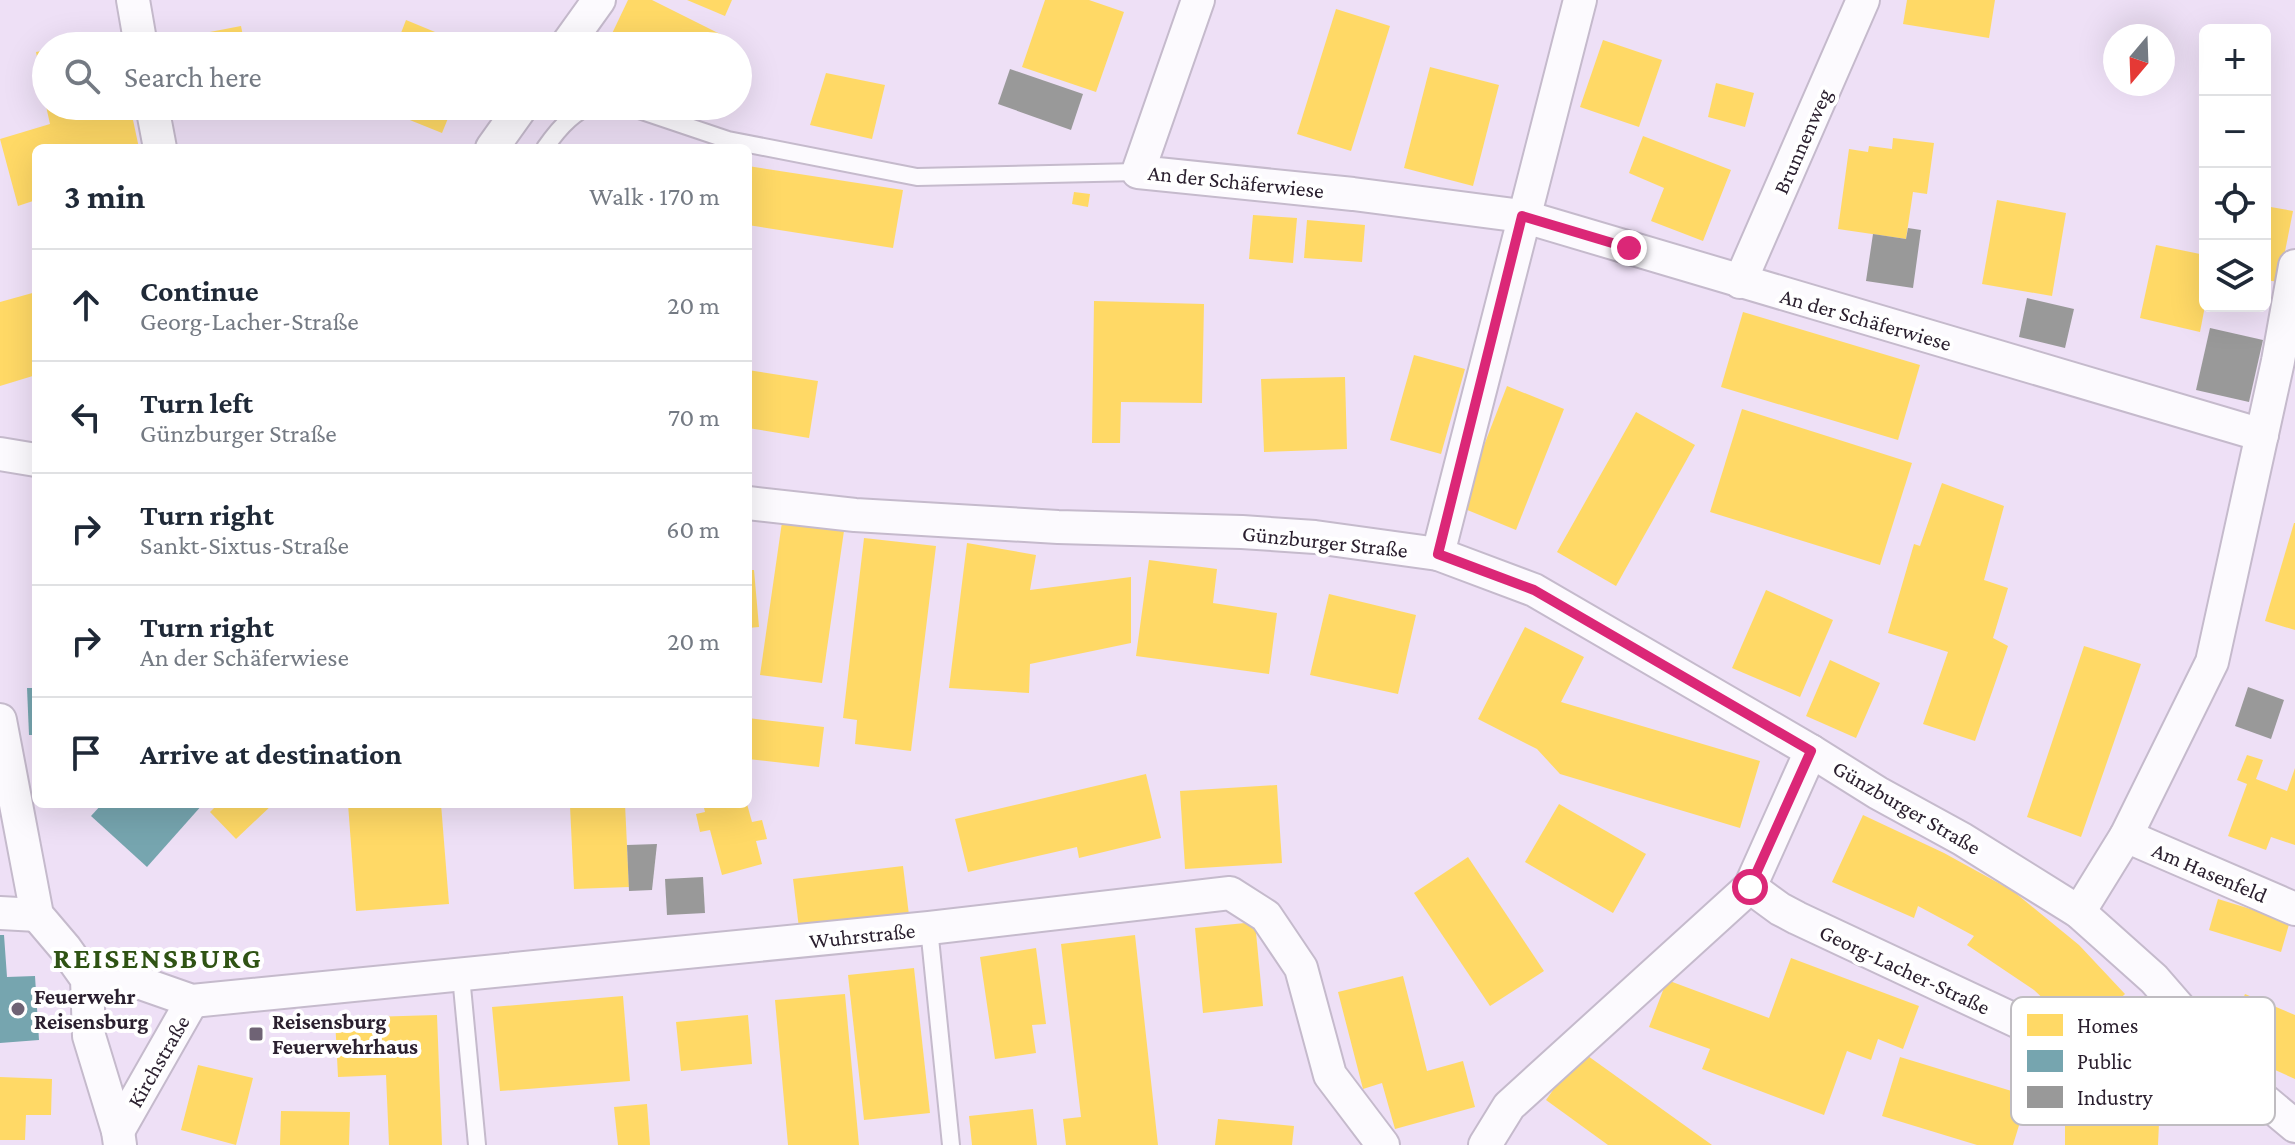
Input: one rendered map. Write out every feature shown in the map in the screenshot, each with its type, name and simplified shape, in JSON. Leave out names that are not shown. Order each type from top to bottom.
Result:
[{"type":"street","points":[[133,0],[139,32]]},
{"type":"street","points":[[576,32],[599,0]]},
{"type":"street","name":"An der Schäferwiese","points":[[1198,0],[1138,172],[1353,194],[1522,216],[2262,435]]},
{"type":"street","points":[[1438,554],[1522,216],[1580,0]]},
{"type":"street","name":"Brunnenweg","points":[[1740,282],[1863,0]]},
{"type":"street","points":[[155,120],[159,144]]},
{"type":"street","points":[[495,144],[512,120]]},
{"type":"street","points":[[2079,912],[2126,836],[2212,662],[2295,266]]},
{"type":"street","points":[[0,454],[32,459]]},
{"type":"street","name":"Günzburger Straße","points":[[752,503],[870,516],[1315,537],[1438,554],[1534,590],[1878,793],[1962,839],[2079,912],[2154,979],[2170,997]]},
{"type":"street","points":[[0,720],[37,915],[87,979]]},
{"type":"street","points":[[1485,1145],[1509,1106],[1750,887],[1811,751]]},
{"type":"street","name":"Am Hasenfeld","points":[[2126,836],[2295,909]]},
{"type":"street","name":"Georg-Lacher-Straße","points":[[1750,887],[1797,918],[2011,1018]]},
{"type":"street","name":"Wuhrstraße","points":[[192,1001],[929,928],[1230,893],[1266,916],[1301,968],[1330,1075],[1383,1145]]},
{"type":"street","points":[[0,913],[37,915]]},
{"type":"street","name":"Kirchstraße","points":[[87,979],[132,980],[192,1001],[119,1138],[89,1036],[87,979]]},
{"type":"street","name":"Günzburger Straße","points":[[2275,1109],[2295,1126]]},
{"type":"lane","points":[[548,144],[571,120]]},
{"type":"lane","points":[[669,120],[748,144]]},
{"type":"lane","points":[[752,145],[917,177],[1138,172]]},
{"type":"lane","points":[[929,928],[951,1145]]},
{"type":"lane","points":[[461,976],[477,1145]]},
{"type":"building: Homes","points":[[628,0],[652,0],[716,32],[613,32]]},
{"type":"building: Homes","points":[[687,0],[732,0],[725,16]]},
{"type":"building: Homes","points":[[1045,0],[1089,0],[1124,12],[1096,92],[1022,67]]},
{"type":"building: Homes","points":[[1907,0],[1995,0],[1989,38],[1903,24]]},
{"type":"building: Homes","points":[[1336,9],[1390,26],[1351,151],[1297,134]]},
{"type":"building: Homes","points":[[406,20],[435,32],[401,32]]},
{"type":"building: Homes","points":[[241,26],[242,32],[210,32]]},
{"type":"building: Homes","points":[[1603,40],[1662,60],[1639,127],[1580,107]]},
{"type":"building: Homes","points":[[1430,67],[1499,85],[1473,186],[1404,168]]},
{"type":"building: Homes","points":[[826,73],[885,85],[872,139],[810,125]]},
{"type":"building: Homes","points":[[1716,83],[1754,93],[1745,127],[1708,117]]},
{"type":"building: Homes","points":[[49,120],[133,120],[138,144],[32,144],[32,201],[18,206],[0,139],[50,124]]},
{"type":"building: Homes","points":[[410,120],[447,120],[442,133]]},
{"type":"building: Homes","points":[[1643,136],[1731,170],[1703,241],[1651,221],[1664,188],[1629,173]]},
{"type":"building: Homes","points":[[1893,138],[1934,143],[1927,194],[1913,192],[1906,239],[1838,229],[1849,149],[1868,152],[1869,146],[1892,149]]},
{"type":"building: Homes","points":[[752,167],[903,190],[893,248],[752,226]]},
{"type":"building: Homes","points":[[1074,192],[1090,194],[1088,207],[1072,204]]},
{"type":"building: Homes","points":[[1997,200],[2066,213],[2052,296],[1982,284]]},
{"type":"building: Homes","points":[[2271,207],[2293,211],[2279,282],[2271,281]]},
{"type":"building: Homes","points":[[1253,215],[1297,218],[1293,263],[1249,259]]},
{"type":"building: Homes","points":[[1307,220],[1365,225],[1362,262],[1304,258]]},
{"type":"building: Homes","points":[[2156,245],[2199,254],[2199,312],[2204,312],[2200,332],[2140,318]]},
{"type":"building: Homes","points":[[32,293],[32,376],[0,386],[0,302]]},
{"type":"building: Homes","points":[[1094,301],[1204,304],[1202,403],[1121,402],[1120,443],[1092,443]]},
{"type":"building: Homes","points":[[1743,312],[1920,365],[1898,440],[1721,387]]},
{"type":"building: Homes","points":[[1414,355],[1465,369],[1441,454],[1390,440]]},
{"type":"building: Homes","points":[[752,371],[818,381],[809,438],[752,429]]},
{"type":"building: Homes","points":[[1345,377],[1347,449],[1264,452],[1261,379]]},
{"type":"building: Homes","points":[[1507,386],[1564,409],[1516,530],[1460,507]]},
{"type":"building: Homes","points":[[1742,409],[1912,463],[1880,565],[1710,512]]},
{"type":"building: Homes","points":[[1636,412],[1695,445],[1616,586],[1557,552]]},
{"type":"building: Homes","points":[[1942,483],[2004,506],[1984,580],[2008,588],[1993,638],[2008,646],[1975,741],[1923,724],[1948,652],[1888,633],[1914,544],[1920,546]]},
{"type":"building: Homes","points":[[782,522],[844,531],[822,683],[760,675]]},
{"type":"building: Homes","points":[[2295,523],[2295,630],[2265,621]]},
{"type":"building: Homes","points":[[864,538],[936,546],[911,751],[855,744],[857,720],[843,718]]},
{"type":"building: Homes","points":[[967,543],[1036,555],[1030,590],[1131,577],[1131,643],[1030,664],[1029,693],[949,688]]},
{"type":"building: Homes","points":[[1149,560],[1217,569],[1213,603],[1277,613],[1269,674],[1136,656]]},
{"type":"building: Homes","points":[[752,570],[754,570],[759,627],[752,628]]},
{"type":"building: Homes","points":[[1766,590],[1833,620],[1800,697],[1732,668]]},
{"type":"building: Homes","points":[[1329,594],[1416,615],[1398,694],[1310,675]]},
{"type":"building: Homes","points":[[1525,627],[1584,657],[1561,702],[1760,761],[1740,828],[1560,774],[1537,749],[1478,719]]},
{"type":"building: Homes","points":[[2084,646],[2141,664],[2081,837],[2027,817]]},
{"type":"building: Homes","points":[[1830,660],[1880,683],[1856,738],[1806,716]]},
{"type":"building: Homes","points":[[752,718],[824,727],[819,767],[752,759]]},
{"type":"building: Homes","points":[[2247,755],[2263,760],[2256,779],[2287,791],[2295,768],[2295,845],[2271,837],[2266,850],[2228,836],[2247,784],[2237,780]]},
{"type":"building: Homes","points":[[1146,774],[1161,838],[1079,858],[1077,847],[968,872],[955,819]]},
{"type":"building: Homes","points":[[1277,785],[1282,863],[1185,869],[1180,791]]},
{"type":"building: Homes","points":[[1559,804],[1646,854],[1613,913],[1525,862]]},
{"type":"building: Homes","points":[[214,808],[269,808],[236,839],[210,812]]},
{"type":"building: Homes","points":[[348,808],[441,808],[449,904],[356,911]]},
{"type":"building: Homes","points":[[570,808],[625,808],[629,887],[574,889]]},
{"type":"building: Homes","points":[[704,808],[748,808],[752,822],[762,820],[767,839],[756,841],[762,864],[722,875],[710,830],[700,832],[696,814],[705,812]]},
{"type":"building: Homes","points":[[1863,815],[1944,853],[2013,891],[2079,945],[2125,994],[2122,997],[2041,997],[1967,945],[1974,936],[1918,906],[1914,918],[1832,882]]},
{"type":"building: Homes","points":[[1468,857],[1544,971],[1490,1006],[1414,893]]},
{"type":"building: Homes","points":[[903,866],[909,915],[799,928],[793,879]]},
{"type":"building: Homes","points":[[2218,899],[2290,921],[2281,952],[2209,930]]},
{"type":"building: Homes","points":[[1255,922],[1263,1006],[1203,1013],[1195,928]]},
{"type":"building: Homes","points":[[1135,935],[1158,1145],[1066,1145],[1063,1119],[1081,1117],[1061,944]]},
{"type":"building: Homes","points":[[1036,948],[1046,1024],[1032,1025],[1036,1053],[995,1059],[980,957]]},
{"type":"building: Homes","points":[[1791,958],[1919,1006],[1903,1049],[1878,1039],[1871,1060],[1847,1051],[1824,1115],[1702,1069],[1710,1049],[1649,1027],[1667,980],[1769,1018]]},
{"type":"building: Homes","points":[[914,968],[930,1113],[864,1120],[848,975]]},
{"type":"building: Homes","points":[[1403,976],[1427,1071],[1463,1061],[1475,1107],[1395,1129],[1382,1083],[1363,1089],[1338,992]]},
{"type":"building: Homes","points":[[845,994],[859,1145],[788,1145],[775,1000]]},
{"type":"building: Homes","points":[[623,996],[630,1081],[500,1091],[492,1007]]},
{"type":"building: Homes","points":[[2275,1007],[2295,1015],[2295,1079],[2275,1070]]},
{"type":"building: Homes","points":[[437,1015],[442,1145],[389,1145],[386,1075],[338,1077],[335,1018]]},
{"type":"building: Homes","points":[[748,1015],[752,1064],[681,1071],[676,1022]]},
{"type":"building: Homes","points":[[1581,1051],[1712,1145],[1608,1145],[1546,1100]]},
{"type":"building: Homes","points":[[1900,1057],[2011,1091],[2011,1125],[2019,1125],[2013,1145],[1977,1145],[1882,1116]]},
{"type":"building: Homes","points":[[198,1065],[253,1078],[236,1145],[181,1130]]},
{"type":"building: Homes","points":[[0,1077],[52,1079],[51,1115],[26,1115],[25,1140],[0,1140]]},
{"type":"building: Homes","points":[[647,1104],[650,1145],[618,1145],[614,1107]]},
{"type":"building: Homes","points":[[1033,1109],[1037,1145],[972,1145],[969,1116]]},
{"type":"building: Homes","points":[[281,1111],[350,1112],[349,1145],[280,1145]]},
{"type":"building: Homes","points":[[1218,1119],[1294,1126],[1292,1145],[1215,1145]]},
{"type":"building: Homes","points":[[2065,1125],[2159,1125],[2158,1145],[2065,1145]]},
{"type":"building: Public","points":[[27,688],[32,688],[32,735],[29,735]]},
{"type":"building: Public","points":[[98,808],[199,808],[147,867],[91,816]]},
{"type":"building: Public","name":"Feuerwehr Reisensburg","points":[[0,935],[4,935],[7,977],[35,976],[39,1040],[0,1043]]},
{"type":"building: Industry","points":[[1010,69],[1083,94],[1071,130],[998,104]]},
{"type":"building: Industry","points":[[1908,228],[1921,230],[1913,288],[1866,281],[1873,234],[1906,239]]},
{"type":"building: Industry","points":[[2027,298],[2074,309],[2065,348],[2019,337]]},
{"type":"building: Industry","points":[[2210,328],[2263,340],[2249,402],[2196,390]]},
{"type":"building: Industry","points":[[2248,687],[2284,700],[2271,739],[2235,726]]},
{"type":"building: Industry","points":[[657,844],[652,890],[629,891],[627,845]]},
{"type":"building: Industry","points":[[703,877],[705,913],[667,915],[665,879]]},
{"type":"place","name":"Feuerwehr Reisensburg","points":[[18,1009]]},
{"type":"place","name":"Reisensburg Feuerwehrhaus","points":[[256,1034]]},
{"type":"district","name":"REISENSBURG","points":[[158,958]]},
{"type":"route","points":[[1629,248],[1522,216],[1438,554],[1534,590],[1811,751],[1750,887]]}]
